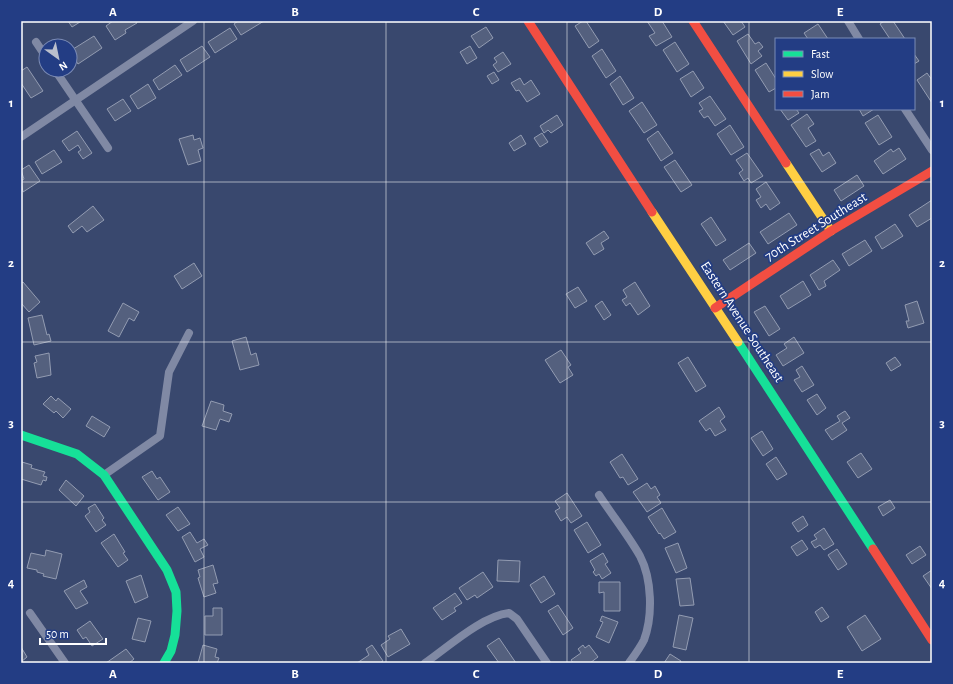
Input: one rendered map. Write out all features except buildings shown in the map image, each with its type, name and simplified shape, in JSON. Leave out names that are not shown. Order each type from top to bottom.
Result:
[{"type":"street","points":[[21,137],[193,21]]},
{"type":"street","name":"Eastern Avenue Southeast","points":[[528,21],[932,640]]},
{"type":"street","points":[[693,21],[831,231]]},
{"type":"street","points":[[848,21],[859,38]]},
{"type":"street","points":[[60,78],[108,148]]},
{"type":"street","points":[[906,110],[932,150]]},
{"type":"street","name":"70th Street Southeast","points":[[715,308],[831,231],[932,171]]},
{"type":"street","points":[[104,475],[160,436],[169,372],[189,333]]},
{"type":"street","points":[[21,435],[77,454],[104,475],[166,570],[176,592],[177,611],[175,635],[171,651],[164,663]]},
{"type":"street","points":[[599,494],[640,557],[647,580],[650,612],[648,627],[643,641],[629,663]]},
{"type":"street","points":[[30,613],[65,663]]},
{"type":"street","points":[[425,663],[478,626],[500,614],[509,613],[517,619],[547,663]]},
{"type":"traffic: fast","points":[[738,342],[873,549]]},
{"type":"traffic: fast","points":[[21,435],[77,454],[104,475],[167,570],[176,592],[177,611],[175,635],[171,651],[164,663]]},
{"type":"traffic: slow","points":[[786,163],[831,231]]},
{"type":"traffic: slow","points":[[652,212],[738,342]]},
{"type":"traffic: jam","points":[[528,21],[652,212]]},
{"type":"traffic: jam","points":[[693,21],[786,163]]},
{"type":"traffic: jam","points":[[715,308],[831,231],[932,171]]},
{"type":"traffic: jam","points":[[873,549],[932,640]]}]
